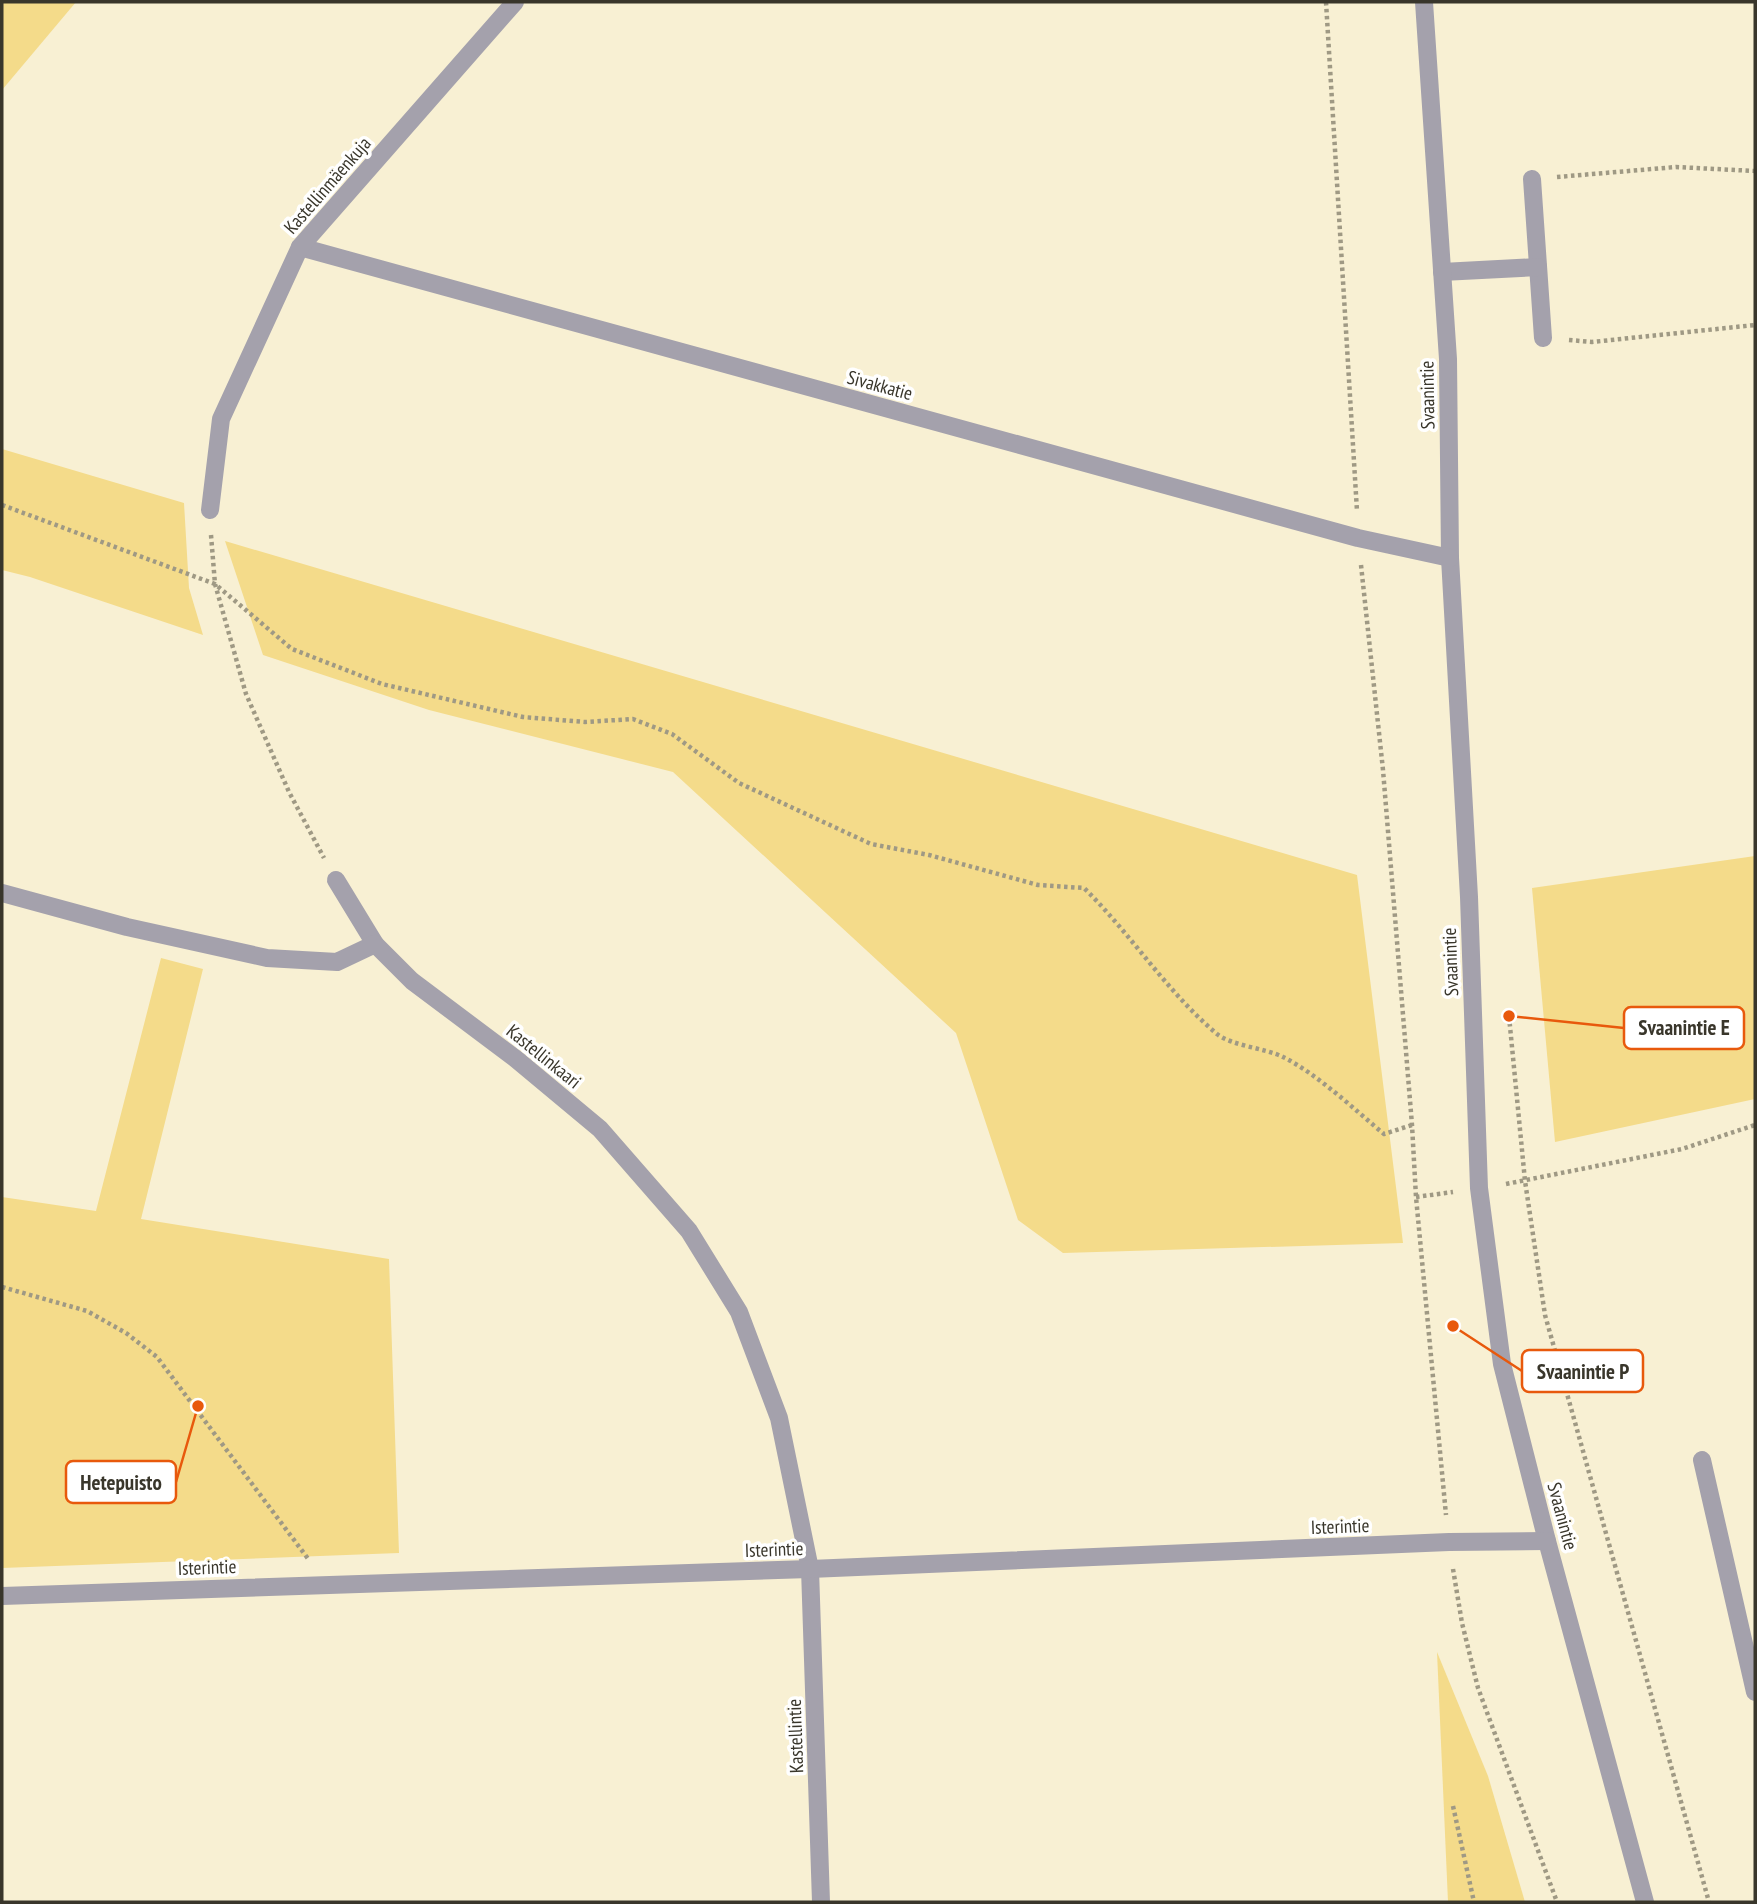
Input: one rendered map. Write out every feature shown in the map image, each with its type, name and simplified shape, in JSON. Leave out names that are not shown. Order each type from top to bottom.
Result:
[{"type":"street","name":"Kastellinmäenkuja","points":[[210,510],[221,419],[300,247],[515,2]]},
{"type":"street","name":"Svaanintie","points":[[1424,2],[1448,359],[1450,558],[1469,897],[1479,1188],[1502,1364],[1645,1902]]},
{"type":"street","points":[[1532,179],[1543,338]]},
{"type":"street","name":"Sivakkatie","points":[[300,247],[1358,538],[1450,558]]},
{"type":"street","points":[[1442,272],[1538,267]]},
{"type":"street","name":"Kastellinkaari","points":[[336,880],[374,944],[412,981],[516,1059],[600,1129],[689,1231],[739,1312],[779,1419],[810,1569]]},
{"type":"street","points":[[2,893],[127,927],[267,958],[337,962],[374,944]]},
{"type":"street","points":[[1702,1460],[1755,1692]]},
{"type":"street","name":"Isterintie","points":[[2,1596],[327,1583],[810,1569],[1449,1542],[1547,1541]]},
{"type":"street","name":"Kastellintie","points":[[810,1569],[821,1902]]},
{"type":"path","points":[[1326,2],[1358,538],[1383,770],[1416,1197],[1449,1542],[1462,1623],[1478,1688],[1557,1902]]},
{"type":"path","points":[[1532,179],[1676,167],[1755,171]]},
{"type":"path","points":[[1543,338],[1592,342],[1755,325]]},
{"type":"path","points":[[2,505],[215,584],[292,649],[382,684],[523,717],[585,722],[633,719],[672,734],[739,783],[872,844],[929,855],[1038,886],[1084,888],[1111,914],[1154,969],[1219,1036],[1283,1057],[1328,1087],[1384,1134],[1412,1125]]},
{"type":"path","points":[[210,510],[215,584],[246,694],[289,792],[336,880]]},
{"type":"path","points":[[1509,1016],[1525,1181],[1545,1315],[1709,1902]]},
{"type":"path","points":[[1416,1197],[1525,1181],[1682,1149],[1755,1125]]},
{"type":"path","points":[[2,1287],[87,1311],[126,1333],[157,1357],[327,1583]]},
{"type":"path","points":[[1453,1806],[1474,1902]]},
{"type":"shaded area","points":[[2,2],[76,2],[2,90]]},
{"type":"shaded area","points":[[2,449],[184,503],[189,588],[203,635],[2,570]]},
{"type":"shaded area","points":[[225,541],[1357,875],[1403,1243],[1063,1253],[1018,1220],[956,1033],[673,772],[429,710],[263,655]]},
{"type":"shaded area","points":[[1755,856],[1755,1099],[1555,1142],[1532,888]]},
{"type":"shaded area","points":[[161,958],[203,969],[141,1219],[389,1259],[399,1553],[2,1568],[2,1197],[96,1211]]},
{"type":"shaded area","points":[[1437,1652],[1488,1776],[1525,1902],[1448,1902]]},
{"type":"place","name":"Svaanintie E","points":[[1509,1016]]},
{"type":"place","name":"Svaanintie P","points":[[1453,1326]]},
{"type":"place","name":"Hetepuisto","points":[[198,1406]]}]
